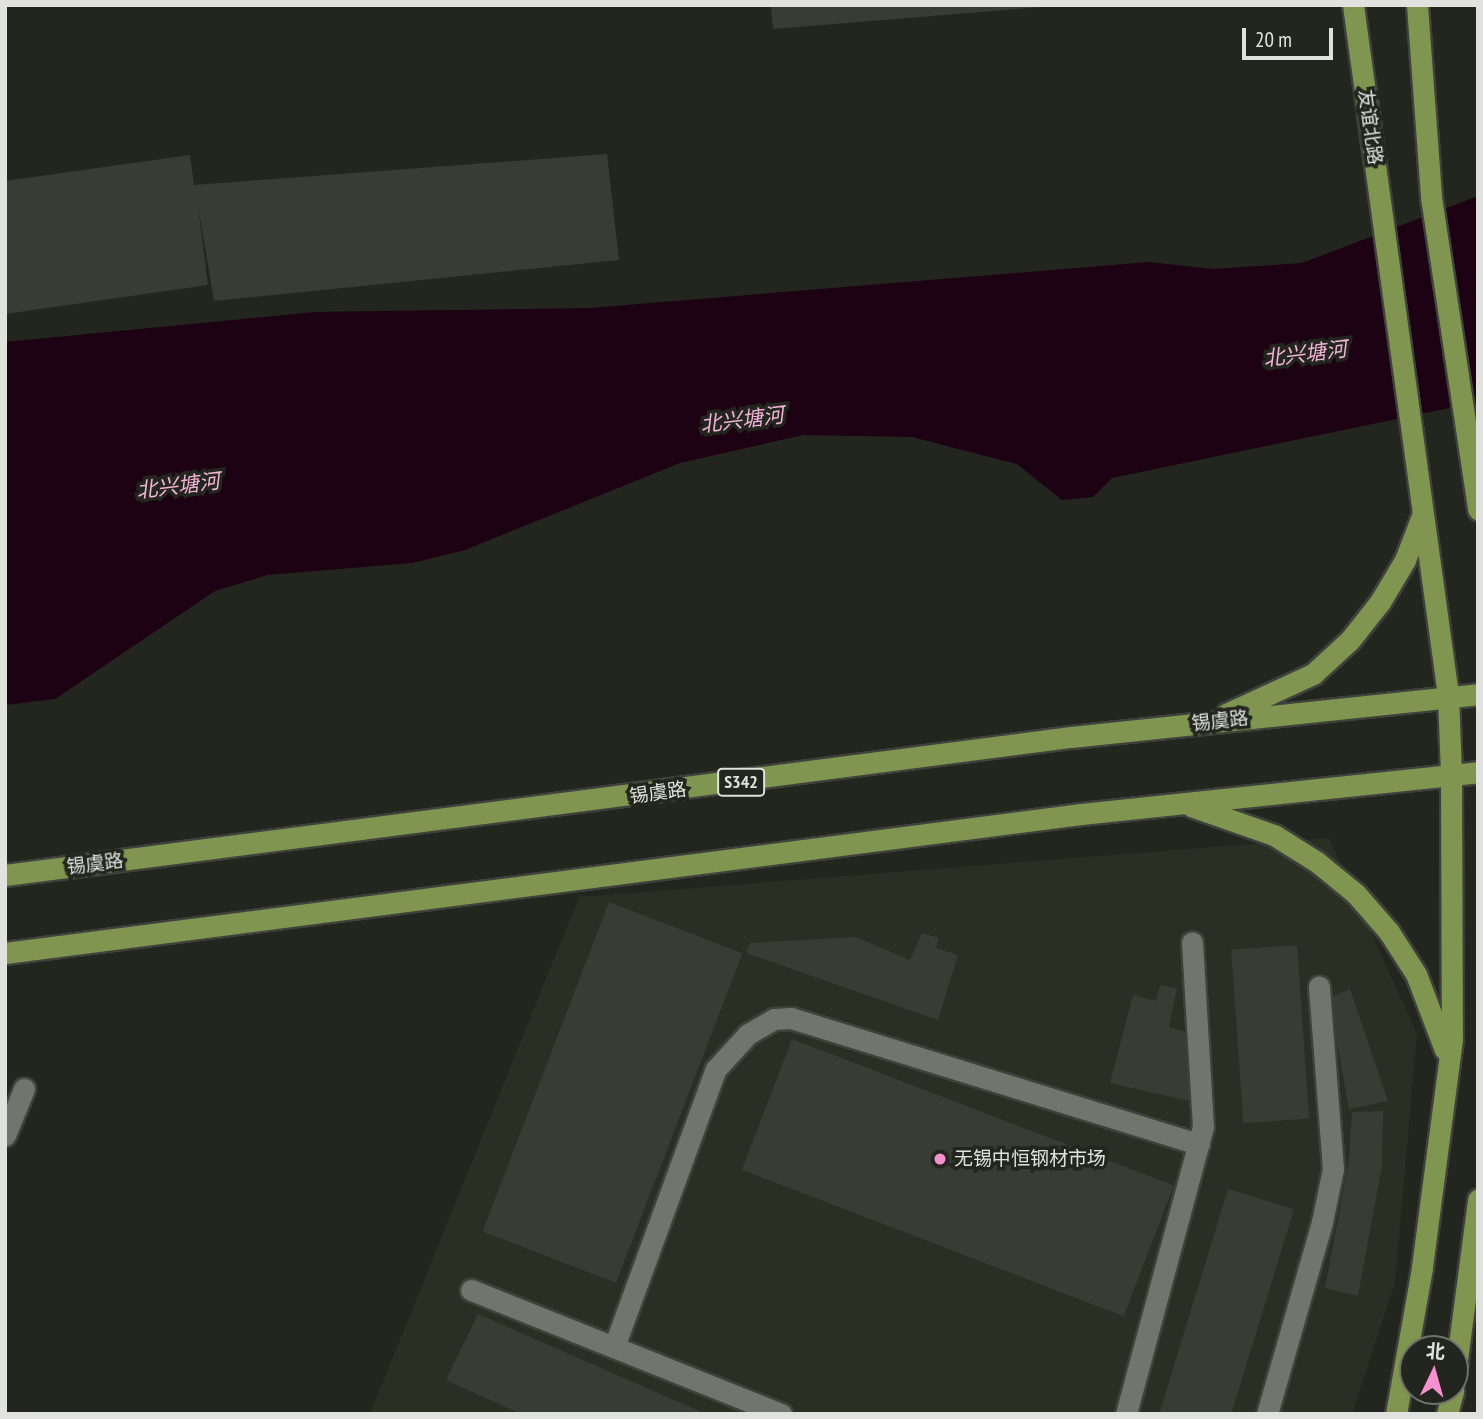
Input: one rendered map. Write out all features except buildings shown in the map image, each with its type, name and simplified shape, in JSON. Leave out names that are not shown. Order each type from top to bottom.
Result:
[{"type":"main road","name":"友谊北路","points":[[1353,5],[1448,695],[1451,774],[1450,1069],[1422,1268],[1396,1414]]},
{"type":"main road","points":[[1417,5],[1431,197],[1472,453],[1478,509]]},
{"type":"main road","points":[[1209,722],[1313,674],[1350,640],[1387,592],[1423,514]]},
{"type":"main road","name":"锡虞路","points":[[5,875],[1209,722],[1448,695],[1478,694]]},
{"type":"main road","points":[[5,953],[1178,803],[1478,772]]},
{"type":"main road","points":[[1178,803],[1274,835],[1317,862],[1356,894],[1389,932],[1416,974],[1437,1020],[1450,1069]]},
{"type":"main road","points":[[1460,1335],[1478,1200]]},
{"type":"street","points":[[1126,1414],[1203,1127],[1192,942]]},
{"type":"street","points":[[1267,1414],[1322,1222],[1333,1169],[1319,988]]},
{"type":"street","points":[[614,1347],[716,1069],[748,1034],[774,1019],[791,1018],[1199,1144]]},
{"type":"street","points":[[5,1135],[24,1089]]},
{"type":"street","points":[[471,1290],[781,1414]]},
{"type":"shaded area","name":"无锡中恒钢材市场","points":[[1329,838],[1417,1034],[1395,1283],[1352,1414],[370,1414],[579,897]]},
{"type":"water","name":"北兴塘河","points":[[1478,196],[1478,402],[1112,478],[1093,497],[1062,500],[1017,464],[912,437],[803,435],[680,463],[465,550],[412,563],[267,575],[215,591],[55,699],[5,705],[5,342],[315,312],[590,308],[1149,262],[1213,269],[1302,263]]},
{"type":"place","name":"无锡中恒钢材市场","points":[[940,1159]]}]
